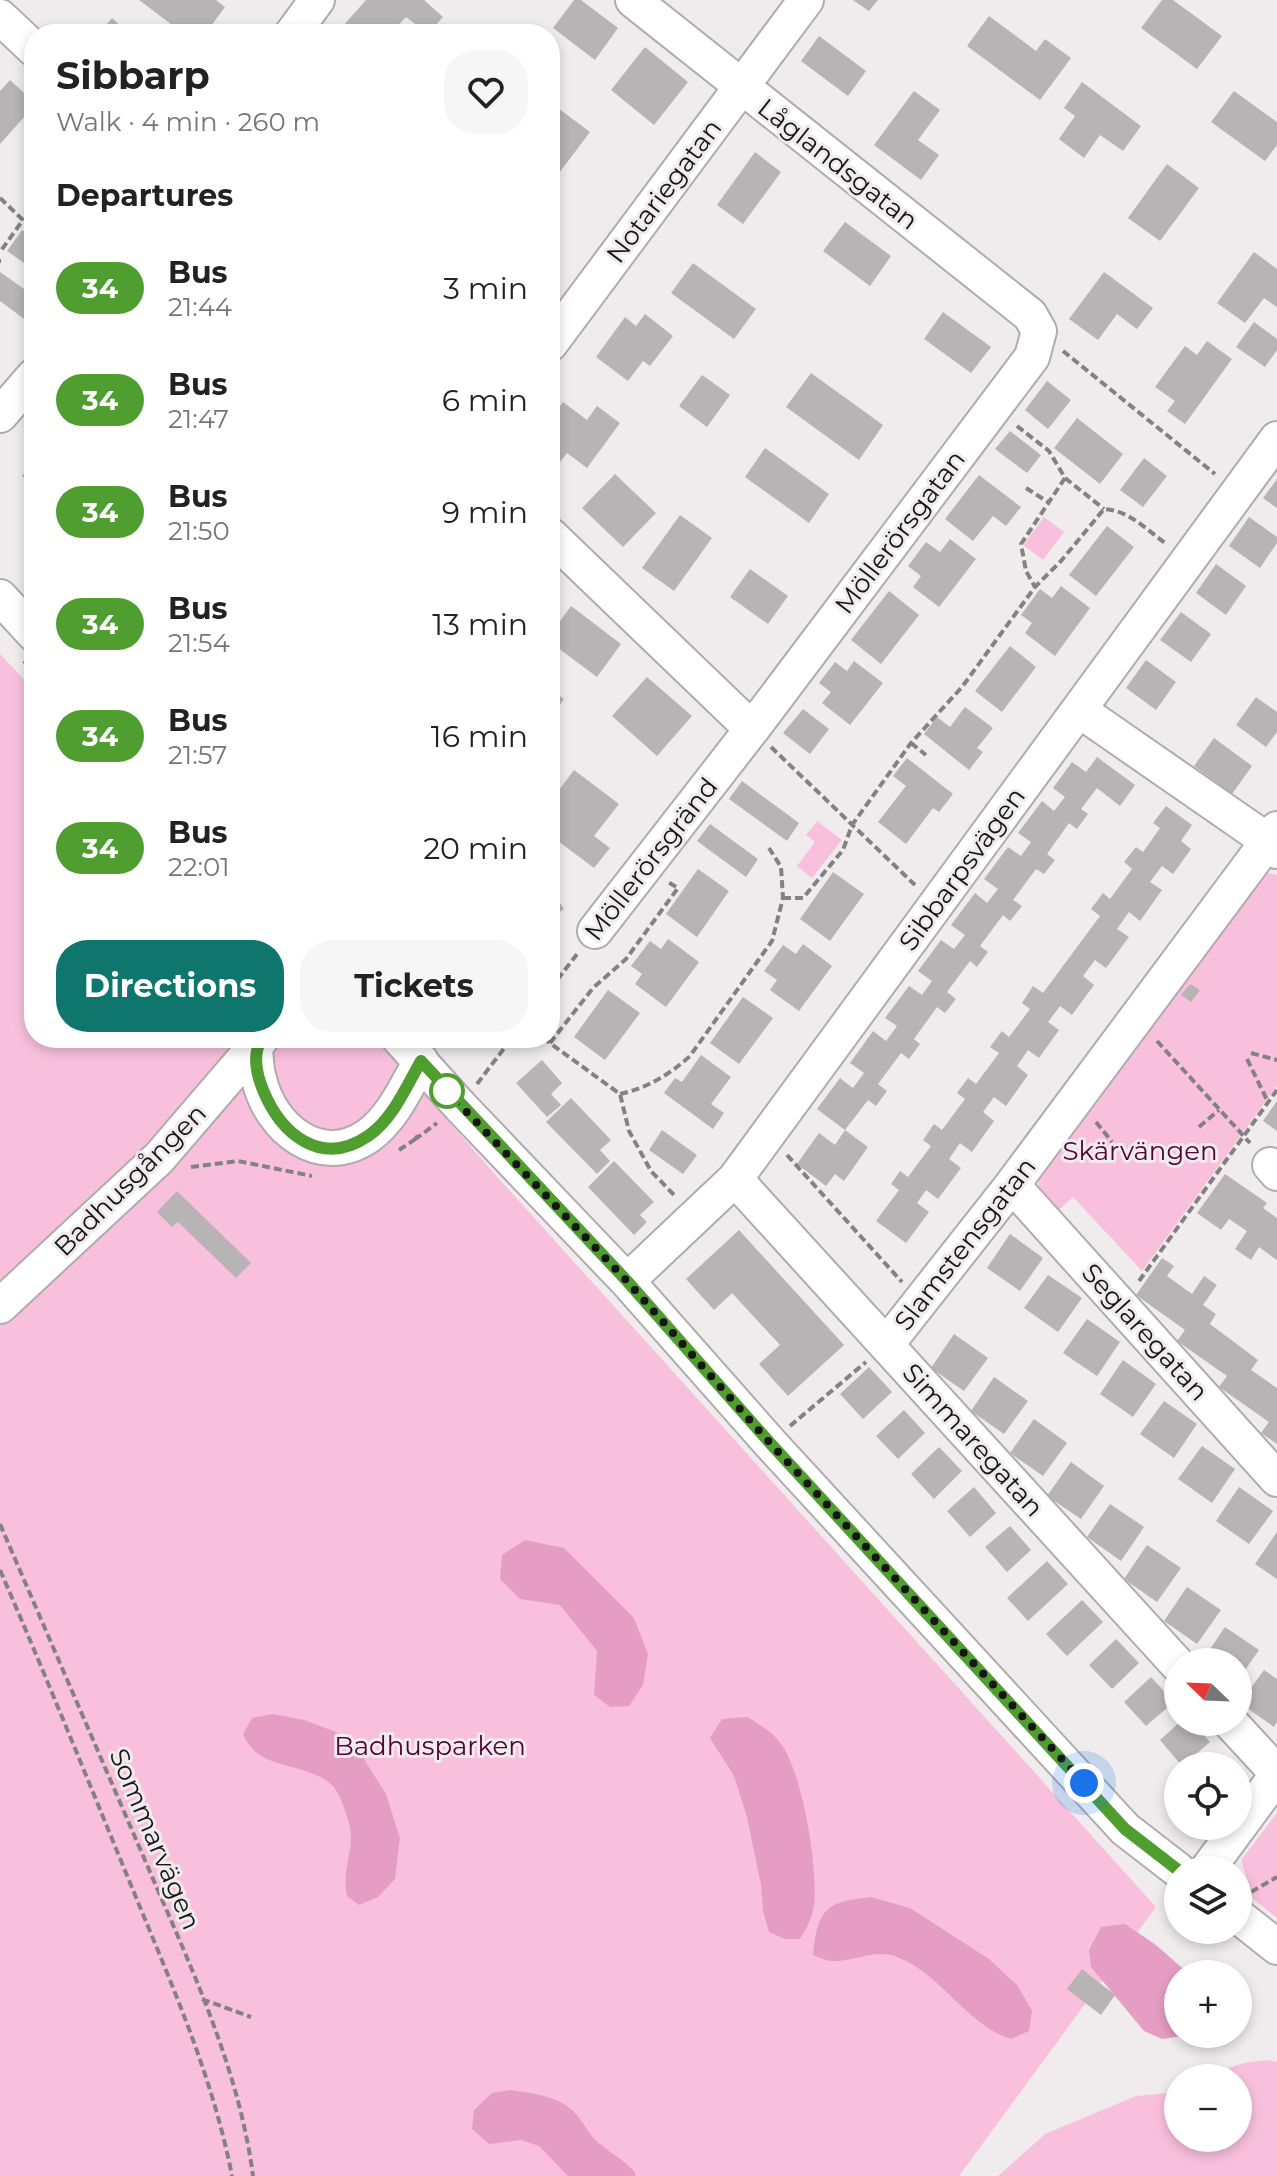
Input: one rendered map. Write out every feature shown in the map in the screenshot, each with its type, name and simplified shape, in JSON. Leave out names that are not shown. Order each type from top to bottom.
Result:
[{"type":"street","points":[[299,24],[317,0]]},
{"type":"street","name":"Låglandsgatan","points":[[633,0],[1030,315],[1039,331]]},
{"type":"street","name":"Notariegatan","points":[[560,331],[806,0]]},
{"type":"street","points":[[0,17],[24,40]]},
{"type":"street","name":"Möllerörsgatan","points":[[752,729],[1032,357],[1039,331]]},
{"type":"street","points":[[0,415],[24,387]]},
{"type":"street","name":"Sibbarpsvägen","points":[[627,1281],[735,1179],[1277,439]]},
{"type":"street","points":[[560,545],[752,729]]},
{"type":"street","points":[[0,597],[24,623]]},
{"type":"street","points":[[1079,710],[1274,840]]},
{"type":"street","name":"Möllerörsgränd","points":[[595,931],[752,729]]},
{"type":"street","name":"Slamstensgatan","points":[[886,1345],[1012,1185],[1274,840]]},
{"type":"street","name":"Badhusgången","points":[[0,1306],[142,1173],[255,1048]]},
{"type":"street","points":[[259,1048],[259,1080],[271,1111],[300,1141],[334,1149],[351,1145],[369,1135],[391,1113],[410,1050]]},
{"type":"street","points":[[410,1050],[627,1281],[770,1443],[1125,1829],[1164,1859]]},
{"type":"street","name":"Simmaregatan","points":[[735,1179],[1164,1650]]},
{"type":"street","name":"Seglaregatan","points":[[1012,1185],[1277,1479]]},
{"type":"street","points":[[1217,1856],[1277,1774],[1243,1736]]},
{"type":"street","points":[[1252,1914],[1277,1947]]},
{"type":"path","points":[[0,198],[23,220],[0,252]]},
{"type":"path","points":[[1039,331],[1238,492]]},
{"type":"path","points":[[994,408],[1049,451],[1065,478],[1104,509],[1131,517],[1188,561]]},
{"type":"path","points":[[1035,587],[1026,571],[1021,544],[1065,478]]},
{"type":"path","points":[[1026,488],[1048,502]]},
{"type":"path","points":[[783,898],[803,898],[843,850],[852,825],[911,743],[962,687],[1035,587],[1104,509]]},
{"type":"path","points":[[752,729],[936,905]]},
{"type":"path","points":[[911,743],[926,755]]},
{"type":"path","points":[[620,1094],[656,1082],[690,1056],[772,941],[783,898],[781,867],[769,848]]},
{"type":"path","points":[[560,1030],[593,988],[626,959],[678,888],[645,866]]},
{"type":"path","name":"Möllerörsgränd","points":[[560,976],[595,931]]},
{"type":"path","points":[[1136,1018],[1274,1169]]},
{"type":"path","points":[[392,1155],[460,1106],[504,1048]]},
{"type":"path","points":[[557,1048],[620,1094],[629,1131],[651,1171],[695,1217]]},
{"type":"path","points":[[1251,1053],[1277,1060]]},
{"type":"path","points":[[1247,1059],[1268,1102]]},
{"type":"path","points":[[1121,1306],[1277,1090]]},
{"type":"path","points":[[1199,1127],[1219,1110]]},
{"type":"path","points":[[408,1131],[417,1138]]},
{"type":"path","points":[[768,1134],[920,1302]]},
{"type":"path","points":[[142,1173],[238,1161],[316,1176]]},
{"type":"path","name":"Slamstensgatan","points":[[770,1443],[886,1345]]},
{"type":"path","name":"Sommarvägen","points":[[0,1524],[181,1944],[234,2084],[249,2141],[253,2176]]},
{"type":"path","name":"Sommarvägen","points":[[0,1570],[209,2082],[223,2128],[232,2176]]},
{"type":"path","points":[[1252,1897],[1277,1877]]},
{"type":"path","points":[[202,1999],[251,2017]]},
{"type":"green space","points":[[1044,517],[1064,532],[1043,560],[1023,545]]},
{"type":"green space","name":"Badhusparken","points":[[0,654],[24,679],[24,1048],[385,1048],[1156,1907],[959,2176],[0,2176]]},
{"type":"green space","points":[[817,821],[842,840],[812,878],[797,866],[815,842],[806,835]]},
{"type":"green space","name":"Skärvängen","points":[[1262,875],[1277,875],[1277,1086],[1142,1271],[1073,1197],[1057,1212],[1039,1188],[1037,1171]]},
{"type":"green space","points":[[1277,1813],[1277,1918],[1253,1899],[1252,1856],[1244,1856]]},
{"type":"green space","points":[[1277,2062],[1277,2176],[998,2176],[1045,2134],[1136,2096],[1164,2093],[1164,2152],[1252,2152],[1252,2064],[1243,2064]]},
{"type":"shaded area","points":[[525,1540],[564,1548],[634,1618],[648,1654],[643,1685],[629,1706],[610,1707],[594,1695],[597,1651],[560,1605],[520,1599],[500,1579],[502,1555]]},
{"type":"shaded area","points":[[273,1714],[304,1720],[336,1732],[364,1759],[386,1794],[400,1838],[395,1879],[378,1897],[359,1905],[347,1896],[351,1833],[334,1787],[320,1777],[259,1754],[243,1734],[252,1718]]},
{"type":"shaded area","points":[[747,1717],[780,1742],[799,1786],[812,1850],[815,1889],[812,1914],[800,1939],[785,1939],[769,1932],[747,1817],[734,1776],[710,1738],[722,1719]]},
{"type":"shaded area","points":[[871,1897],[910,1908],[989,1959],[1018,1986],[1032,2011],[1029,2031],[1011,2039],[995,2032],[927,1975],[897,1957],[880,1954],[830,1961],[813,1955],[818,1927],[827,1911],[843,1902]]},
{"type":"shaded area","points":[[1125,1924],[1173,1960],[1164,1960],[1164,2039],[1144,2031],[1091,1967],[1089,1950],[1101,1927]]},
{"type":"shaded area","points":[[510,2090],[545,2096],[562,2103],[579,2118],[596,2141],[635,2172],[635,2176],[568,2176],[539,2146],[521,2140],[489,2144],[472,2129],[474,2110],[492,2093]]},
{"type":"building","points":[[139,0],[216,0],[225,7],[212,24],[171,24]]},
{"type":"building","points":[[366,0],[424,0],[443,17],[437,24],[415,24],[406,17],[399,24],[345,24]]},
{"type":"building","points":[[574,0],[581,0],[618,28],[595,60],[560,33],[560,24],[556,24]]},
{"type":"building","points":[[853,0],[878,0],[869,11]]},
{"type":"building","points":[[1162,0],[1173,0],[1222,36],[1197,69],[1141,28]]},
{"type":"building","points":[[989,16],[1036,51],[1045,39],[1071,58],[1040,100],[967,46]]},
{"type":"building","points":[[819,36],[866,71],[848,96],[801,61]]},
{"type":"building","points":[[645,47],[688,82],[654,125],[611,90]]},
{"type":"building","points":[[10,80],[24,93],[24,117],[0,144],[0,91]]},
{"type":"building","points":[[1082,82],[1141,126],[1123,151],[1100,135],[1084,158],[1059,139],[1075,116],[1064,108]]},
{"type":"building","points":[[914,91],[940,110],[918,140],[939,155],[921,180],[874,145]]},
{"type":"building","points":[[1234,91],[1277,122],[1277,145],[1265,161],[1211,122]]},
{"type":"building","points":[[560,110],[590,132],[560,172]]},
{"type":"building","points":[[755,152],[781,172],[743,224],[717,205]]},
{"type":"building","points":[[1167,164],[1199,188],[1160,241],[1128,218]]},
{"type":"building","points":[[845,222],[891,256],[870,286],[823,251]]},
{"type":"building","points":[[22,230],[24,232],[24,263],[7,251]]},
{"type":"building","points":[[1254,252],[1277,269],[1277,307],[1264,298],[1245,323],[1217,303]]},
{"type":"building","points":[[693,263],[756,309],[734,339],[671,293]]},
{"type":"building","points":[[0,272],[24,289],[24,319],[0,301]]},
{"type":"building","points":[[1104,272],[1153,308],[1137,329],[1117,314],[1098,340],[1069,319]]},
{"type":"building","points":[[943,312],[991,347],[971,373],[924,339]]},
{"type":"building","points":[[645,314],[673,336],[650,366],[643,361],[628,381],[596,357],[625,317],[636,326]]},
{"type":"building","points":[[1254,322],[1277,339],[1277,350],[1265,367],[1236,347]]},
{"type":"building","points":[[1207,341],[1232,359],[1185,424],[1167,411],[1175,401],[1155,387],[1185,346],[1197,355]]},
{"type":"building","points":[[811,373],[883,425],[859,460],[786,407]]},
{"type":"building","points":[[702,375],[730,395],[707,427],[679,406]]},
{"type":"building","points":[[1047,381],[1071,400],[1048,429],[1025,410]]},
{"type":"building","points":[[563,402],[587,420],[597,406],[620,423],[587,468],[567,453],[560,462],[560,406]]},
{"type":"building","points":[[1077,418],[1123,454],[1100,484],[1054,448]]},
{"type":"building","points":[[1010,431],[1041,455],[1027,473],[995,449]]},
{"type":"building","points":[[765,448],[829,494],[809,523],[745,477]]},
{"type":"building","points":[[1144,458],[1167,476],[1143,507],[1120,490]]},
{"type":"building","points":[[615,474],[656,513],[623,547],[582,508]]},
{"type":"building","points":[[979,475],[1021,507],[1006,526],[993,516],[973,541],[945,519]]},
{"type":"building","points":[[1277,479],[1277,508],[1263,498]]},
{"type":"building","points":[[680,515],[712,538],[674,591],[642,568]]},
{"type":"building","points":[[1249,517],[1277,537],[1277,543],[1260,568],[1229,546]]},
{"type":"building","points":[[1107,526],[1134,547],[1096,596],[1069,575]]},
{"type":"building","points":[[950,539],[976,559],[939,607],[913,587],[921,576],[908,566],[926,542],[940,552]]},
{"type":"building","points":[[1216,564],[1246,586],[1226,615],[1196,593]]},
{"type":"building","points":[[750,569],[788,596],[768,624],[730,597]]},
{"type":"building","points":[[1061,586],[1090,608],[1055,656],[1025,633],[1032,623],[1021,615],[1040,589],[1052,598]]},
{"type":"building","points":[[889,591],[919,615],[881,664],[851,640]]},
{"type":"building","points":[[571,606],[621,644],[597,677],[560,649],[560,621]]},
{"type":"building","points":[[1181,612],[1211,634],[1191,662],[1160,640]]},
{"type":"building","points":[[1010,646],[1036,667],[1002,712],[975,691]]},
{"type":"building","points":[[1146,660],[1176,682],[1156,710],[1126,688]]},
{"type":"building","points":[[854,661],[883,683],[850,725],[822,703],[831,692],[819,683],[835,662],[847,671]]},
{"type":"building","points":[[647,677],[692,716],[657,756],[612,716]]},
{"type":"building","points":[[1256,697],[1277,712],[1277,732],[1266,747],[1236,725]]},
{"type":"building","points":[[965,707],[993,728],[977,748],[983,752],[969,770],[924,734],[937,717],[950,727]]},
{"type":"building","points":[[803,709],[829,729],[810,754],[783,733]]},
{"type":"building","points":[[1214,738],[1252,766],[1232,794],[1194,766]]},
{"type":"building","points":[[1097,757],[1135,785],[1120,806],[1097,788],[1081,809],[1088,814],[1077,829],[1069,823],[1047,854],[1055,860],[1044,874],[1036,869],[1013,900],[1022,906],[1010,921],[1003,915],[980,946],[988,952],[977,967],[970,961],[947,992],[956,999],[945,1013],[937,1007],[914,1039],[920,1044],[909,1059],[901,1053],[878,1084],[887,1091],[876,1106],[868,1100],[845,1130],[817,1109],[840,1078],[853,1088],[864,1073],[850,1063],[873,1031],[886,1041],[897,1026],[885,1018],[909,986],[922,995],[932,981],[918,971],[941,940],[954,949],[965,935],[951,925],[975,893],[987,903],[998,889],[984,879],[1008,847],[1021,856],[1031,842],[1018,833],[1042,801],[1054,811],[1065,797],[1053,788],[1072,762],[1086,772]]},
{"type":"building","points":[[907,758],[953,794],[939,812],[933,808],[906,844],[878,822],[906,786],[893,776]]},
{"type":"building","points":[[574,770],[619,804],[594,836],[610,848],[594,868],[560,842],[560,789]]},
{"type":"building","points":[[742,781],[799,823],[787,841],[729,799]]},
{"type":"building","points":[[1166,806],[1192,825],[1181,841],[1191,849],[1173,874],[1162,866],[1150,882],[1162,890],[1140,921],[1129,912],[1117,929],[1129,937],[1106,968],[1095,960],[1083,976],[1094,985],[1072,1015],[1060,1006],[1048,1022],[1059,1030],[1039,1058],[1028,1050],[1017,1066],[1028,1075],[1006,1106],[994,1097],[983,1112],[994,1121],[972,1152],[960,1143],[949,1159],[961,1168],[938,1199],[926,1190],[917,1203],[929,1212],[906,1243],[876,1221],[899,1190],[891,1184],[900,1171],[908,1177],[931,1146],[923,1140],[934,1124],[942,1130],[965,1099],[957,1093],[968,1078],[976,1084],[999,1053],[990,1047],[1002,1031],[1009,1037],[1030,1009],[1022,1003],[1033,986],[1043,993],[1100,916],[1091,909],[1103,893],[1110,899],[1132,869],[1124,862],[1136,847],[1143,852],[1160,828],[1153,823]]},
{"type":"building","points":[[710,824],[758,859],[746,877],[697,841]]},
{"type":"building","points":[[698,869],[729,891],[697,937],[666,914]]},
{"type":"building","points":[[833,872],[864,894],[830,941],[800,919]]},
{"type":"building","points":[[668,939],[699,962],[666,1007],[635,984],[642,974],[631,966],[650,941],[661,949]]},
{"type":"building","points":[[803,944],[832,966],[799,1011],[770,990],[777,980],[764,971],[783,945],[796,954]]},
{"type":"building","points":[[1190,984],[1200,990],[1191,1002],[1181,995]]},
{"type":"building","points":[[608,990],[640,1013],[605,1060],[574,1037]]},
{"type":"building","points":[[743,997],[773,1018],[739,1064],[710,1043]]},
{"type":"building","points":[[701,1055],[731,1077],[711,1104],[724,1113],[713,1129],[664,1093],[675,1078],[682,1082]]},
{"type":"building","points":[[542,1060],[562,1083],[551,1094],[561,1105],[547,1117],[516,1083]]},
{"type":"building","points":[[571,1098],[611,1140],[600,1150],[610,1161],[597,1174],[546,1122]]},
{"type":"building","points":[[1277,1101],[1277,1131],[1263,1121]]},
{"type":"building","points":[[662,1130],[697,1155],[683,1174],[649,1150]]},
{"type":"building","points":[[845,1130],[868,1147],[844,1181],[835,1174],[826,1186],[797,1164],[819,1133],[835,1145]]},
{"type":"building","points":[[614,1161],[654,1202],[640,1215],[647,1222],[634,1235],[588,1187]]},
{"type":"building","points":[[1225,1174],[1267,1203],[1263,1208],[1277,1218],[1277,1260],[1259,1247],[1251,1260],[1235,1249],[1247,1231],[1229,1219],[1221,1230],[1197,1213]]},
{"type":"building","points":[[177,1191],[251,1263],[236,1278],[178,1222],[172,1227],[157,1212]]},
{"type":"building","points":[[739,1230],[844,1345],[788,1396],[759,1364],[780,1345],[732,1293],[714,1310],[686,1279]]},
{"type":"building","points":[[1010,1234],[1043,1258],[1020,1291],[987,1268]]},
{"type":"building","points":[[1162,1258],[1174,1266],[1167,1276],[1192,1294],[1204,1276],[1217,1285],[1203,1305],[1216,1314],[1210,1324],[1258,1360],[1251,1370],[1277,1388],[1277,1444],[1261,1433],[1269,1422],[1219,1387],[1227,1376],[1177,1341],[1185,1330],[1136,1295]]},
{"type":"building","points":[[1048,1275],[1082,1298],[1058,1332],[1024,1308]]},
{"type":"building","points":[[1087,1319],[1120,1342],[1097,1376],[1063,1353]]},
{"type":"building","points":[[954,1334],[988,1358],[964,1391],[931,1368]]},
{"type":"building","points":[[1123,1360],[1156,1384],[1133,1417],[1100,1394]]},
{"type":"building","points":[[869,1367],[892,1392],[863,1419],[840,1394]]},
{"type":"building","points":[[994,1377],[1028,1401],[1004,1434],[971,1411]]},
{"type":"building","points":[[1164,1401],[1197,1424],[1174,1458],[1140,1434]]},
{"type":"building","points":[[904,1410],[925,1433],[898,1459],[876,1436]]},
{"type":"building","points":[[1034,1419],[1067,1443],[1043,1476],[1010,1453]]},
{"type":"building","points":[[1202,1446],[1235,1469],[1212,1503],[1178,1479]]},
{"type":"building","points":[[939,1447],[962,1471],[934,1499],[911,1474]]},
{"type":"building","points":[[1071,1462],[1104,1486],[1081,1519],[1047,1496]]},
{"type":"building","points":[[974,1487],[996,1513],[970,1537],[947,1511]]},
{"type":"building","points":[[1239,1487],[1273,1511],[1249,1544],[1216,1521]]},
{"type":"building","points":[[1110,1504],[1144,1527],[1121,1561],[1087,1537]]},
{"type":"building","points":[[1010,1526],[1031,1550],[1007,1572],[985,1547]]},
{"type":"building","points":[[1277,1532],[1277,1579],[1255,1564]]},
{"type":"building","points":[[1147,1545],[1181,1568],[1157,1602],[1124,1579]]},
{"type":"building","points":[[1047,1561],[1068,1584],[1028,1621],[1007,1598]]},
{"type":"building","points":[[1187,1587],[1221,1610],[1197,1644],[1164,1621]]},
{"type":"building","points":[[1082,1600],[1103,1622],[1067,1656],[1046,1634]]},
{"type":"building","points":[[1225,1627],[1259,1650],[1252,1660],[1252,1648],[1211,1648]]},
{"type":"building","points":[[1116,1639],[1139,1663],[1112,1689],[1089,1665]]},
{"type":"building","points":[[1264,1670],[1277,1679],[1277,1722],[1274,1727],[1252,1711],[1252,1686]]},
{"type":"building","points":[[1151,1677],[1164,1691],[1164,1711],[1146,1726],[1124,1702]]},
{"type":"building","points":[[1164,1736],[1205,1736],[1210,1742],[1198,1752],[1170,1752],[1160,1740]]},
{"type":"building","points":[[1082,1969],[1115,1995],[1101,2015],[1067,1989]]},
{"type":"bus line","name":"34","points":[[256,1048],[259,1080],[271,1111],[300,1141],[334,1149],[351,1145],[369,1135],[391,1113],[421,1061],[627,1281],[770,1443],[1125,1829],[1164,1859]]},
{"type":"route","points":[[447,1091],[627,1281],[770,1443],[1084,1783]]}]
